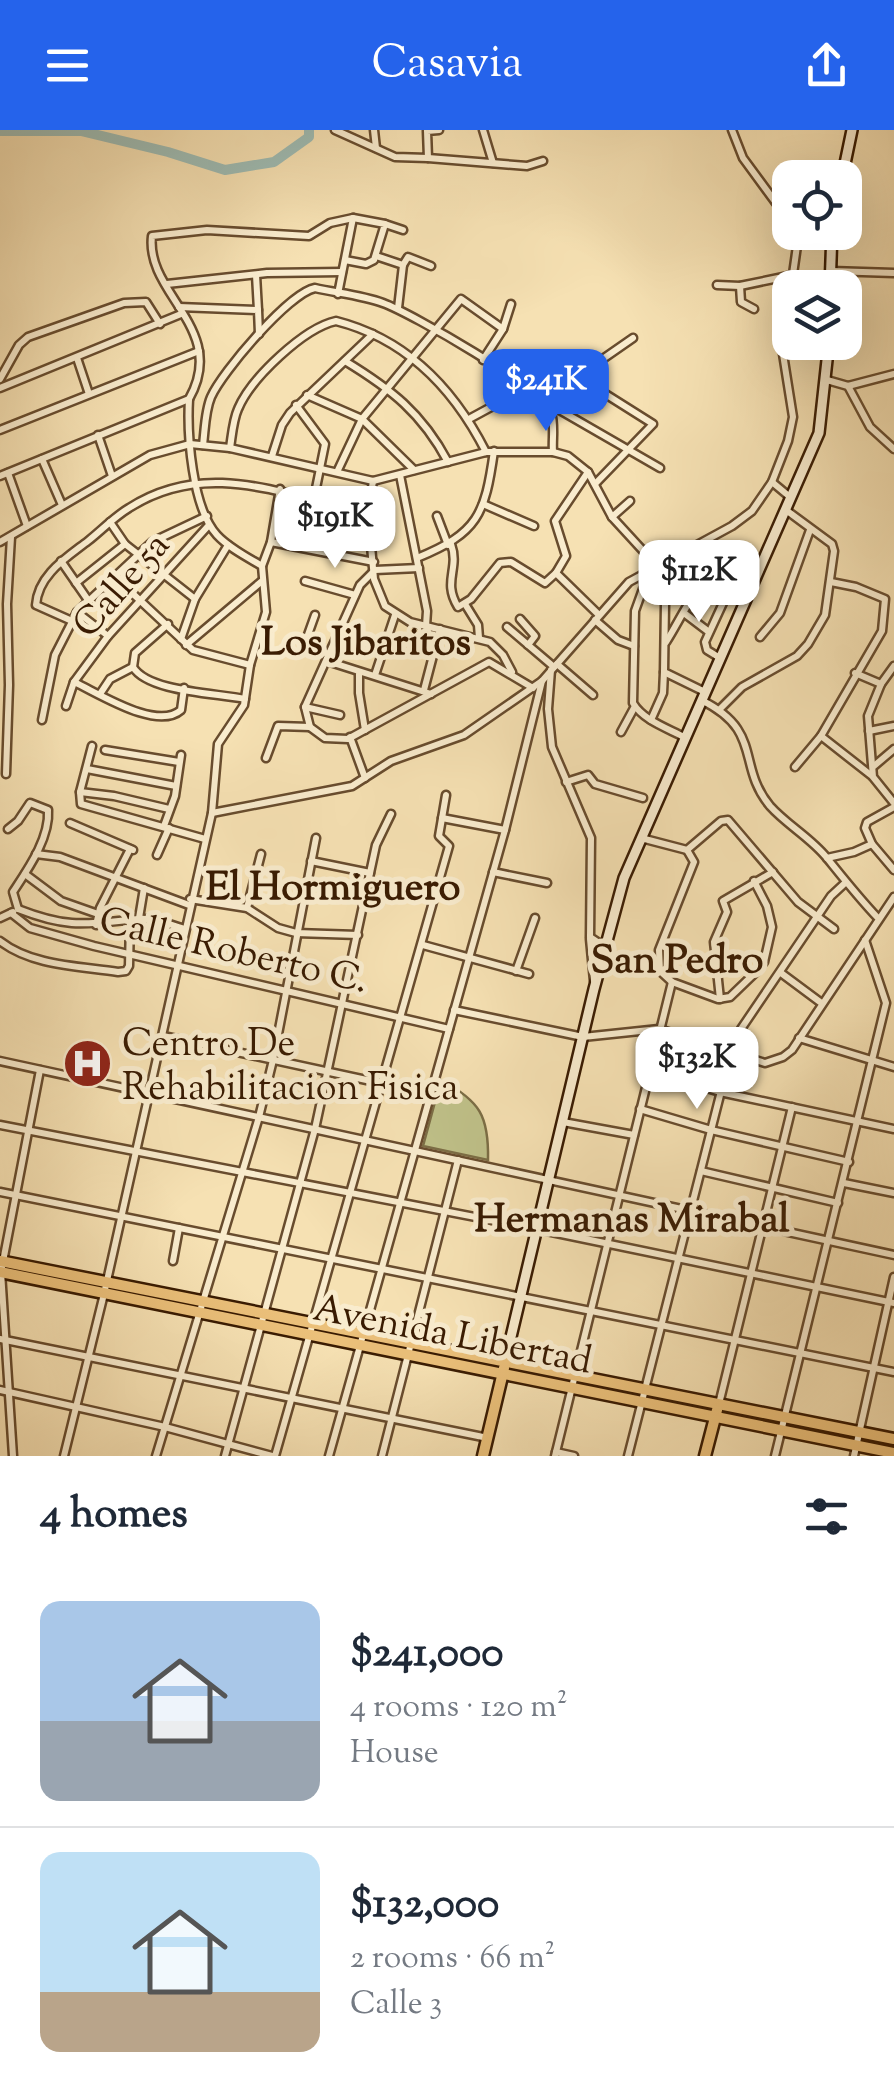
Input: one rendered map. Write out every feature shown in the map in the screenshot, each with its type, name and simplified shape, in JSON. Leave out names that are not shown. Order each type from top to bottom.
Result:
[{"type":"main road","name":"Avenida Libertad","points":[[1,1267],[575,1382],[647,1390],[783,1424],[894,1439]]},
{"type":"main road","points":[[483,1456],[504,1368]]},
{"type":"main road","name":"Avenida Libertad","points":[[575,1382],[643,1402],[717,1410]]},
{"type":"main road","points":[[705,1456],[717,1410]]},
{"type":"main road","name":"Avenida Libertad","points":[[783,1424],[856,1450],[894,1453]]},
{"type":"street","points":[[335,130],[395,157],[527,166],[543,161]]},
{"type":"street","points":[[374,130],[376,149]]},
{"type":"street","points":[[428,158],[427,131],[439,130]]},
{"type":"street","points":[[483,130],[493,163]]},
{"type":"street","points":[[732,130],[743,158],[772,197]]},
{"type":"street","points":[[846,160],[852,130]]},
{"type":"street","points":[[338,294],[353,218]]},
{"type":"street","points":[[262,566],[228,545],[210,525],[196,485],[188,399],[200,377],[199,351],[167,284],[151,244],[152,236],[207,230],[308,236],[330,223],[353,218],[403,230]]},
{"type":"street","points":[[345,260],[366,264],[376,256],[384,224]]},
{"type":"street","points":[[376,256],[403,266]]},
{"type":"street","points":[[398,308],[403,266],[408,257],[431,266]]},
{"type":"street","points":[[167,284],[342,272]]},
{"type":"street","points":[[862,272],[894,273]]},
{"type":"street","points":[[256,275],[260,335]]},
{"type":"street","points":[[717,286],[772,279]]},
{"type":"street","points":[[740,286],[741,302],[754,309]]},
{"type":"street","points":[[203,444],[214,392],[260,335],[308,289],[377,300],[438,328],[554,410],[660,468]]},
{"type":"street","points":[[338,470],[362,419],[462,300],[503,329]]},
{"type":"street","points":[[0,379],[23,340],[107,309],[146,302],[160,324]]},
{"type":"street","points":[[483,360],[503,329],[511,304]]},
{"type":"street","points":[[0,388],[160,324],[180,310],[258,310]]},
{"type":"street","points":[[230,448],[237,410],[269,368],[295,344],[316,328],[336,321],[374,334],[414,358],[453,397],[490,452],[482,504],[474,524],[450,545],[417,558]]},
{"type":"street","points":[[272,456],[282,425],[296,405],[374,334]]},
{"type":"street","points":[[553,452],[554,410],[596,364],[634,338]]},
{"type":"street","points":[[0,430],[199,351]]},
{"type":"street","points":[[77,358],[90,394]]},
{"type":"street","points":[[212,813],[352,786],[392,762],[464,735],[542,681],[629,582],[752,511],[772,482],[793,417],[784,360]]},
{"type":"street","points":[[504,1368],[624,878],[820,432],[828,360]]},
{"type":"street","points":[[345,361],[389,387],[430,431],[448,462]]},
{"type":"street","points":[[522,385],[541,362]]},
{"type":"street","points":[[561,366],[652,422],[630,451],[595,484]]},
{"type":"street","points":[[827,380],[848,386],[894,374]]},
{"type":"street","points":[[848,386],[870,426],[894,449]]},
{"type":"street","points":[[306,395],[362,419],[415,470]]},
{"type":"street","points":[[27,526],[4,475],[188,399]]},
{"type":"street","points":[[296,405],[326,444],[314,498]]},
{"type":"street","points":[[469,419],[493,406]]},
{"type":"street","points":[[98,435],[112,476]]},
{"type":"street","points":[[0,542],[150,455],[190,444],[272,456],[373,480],[490,452],[553,452],[580,462],[612,517],[658,566]]},
{"type":"street","points":[[42,458],[62,506]]},
{"type":"street","points":[[437,516],[456,558],[450,590],[456,606],[465,604],[505,561],[545,582],[566,556],[555,521],[588,472]]},
{"type":"street","points":[[400,474],[427,610],[426,626]]},
{"type":"street","points":[[373,480],[368,512],[380,597],[395,615],[479,638],[496,647],[513,673]]},
{"type":"street","points":[[72,621],[39,608],[36,601],[45,580],[110,522],[148,498],[196,485],[241,482],[280,488],[368,512]]},
{"type":"street","points":[[772,482],[792,499]]},
{"type":"street","points":[[64,1456],[212,813],[218,744],[245,699],[250,665],[266,612],[262,566],[271,542],[280,488]]},
{"type":"street","points":[[612,517],[630,500]]},
{"type":"street","points":[[482,504],[534,526]]},
{"type":"street","points":[[720,709],[742,686],[796,656],[808,644],[825,614],[832,544],[786,510]]},
{"type":"street","points":[[42,720],[54,655],[78,612],[137,554],[168,532],[207,516]]},
{"type":"street","points":[[110,522],[125,544],[195,599]]},
{"type":"street","name":"Calle 5a","points":[[66,706],[74,682],[108,636],[210,525]]},
{"type":"street","points":[[760,638],[780,613],[810,530]]},
{"type":"street","points":[[6,774],[4,637],[11,536]]},
{"type":"street","points":[[271,542],[374,566],[418,568]]},
{"type":"street","points":[[76,584],[125,544]]},
{"type":"street","points":[[184,642],[195,599],[228,545]]},
{"type":"street","points":[[678,554],[701,586],[723,603],[705,646],[720,658]]},
{"type":"street","points":[[666,644],[712,568],[734,558]]},
{"type":"street","points":[[62,561],[88,600]]},
{"type":"street","points":[[310,727],[305,706],[355,595],[374,566]]},
{"type":"street","points":[[646,572],[665,604],[663,693],[651,720]]},
{"type":"street","points":[[620,732],[634,708],[635,612],[646,572]]},
{"type":"street","points":[[556,573],[618,640],[634,646]]},
{"type":"street","points":[[115,577],[184,642],[250,665]]},
{"type":"street","points":[[184,642],[264,580]]},
{"type":"street","points":[[305,581],[355,595]]},
{"type":"street","points":[[795,766],[822,736],[882,632],[885,599],[831,582]]},
{"type":"street","points":[[465,604],[478,625],[479,638]]},
{"type":"street","points":[[78,612],[108,636]]},
{"type":"street","points":[[684,613],[710,632]]},
{"type":"street","points":[[315,615],[305,644],[359,674],[374,674],[428,692]]},
{"type":"street","points":[[374,674],[395,615]]},
{"type":"street","points":[[520,619],[536,636],[528,646]]},
{"type":"street","points":[[168,624],[135,653],[133,667],[138,674],[156,685],[245,699]]},
{"type":"street","points":[[507,628],[593,695]]},
{"type":"street","points":[[428,692],[440,630]]},
{"type":"street","points":[[882,632],[894,637]]},
{"type":"street","points":[[266,758],[278,726],[310,727],[325,738],[350,738],[482,663],[490,662],[513,673],[532,688]]},
{"type":"street","points":[[873,777],[868,716],[881,684],[894,666]]},
{"type":"street","points":[[100,694],[110,679],[133,667]]},
{"type":"street","points":[[554,667],[548,709],[552,747],[591,838],[594,989]]},
{"type":"street","points":[[664,672],[720,709],[744,736],[767,802],[827,858],[878,918]]},
{"type":"street","points":[[856,673],[881,684]]},
{"type":"street","points":[[359,674],[358,693],[365,730]]},
{"type":"street","points":[[329,1456],[505,830],[542,681]]},
{"type":"street","points":[[74,682],[144,715],[170,718],[182,710],[184,688]]},
{"type":"street","points":[[305,706],[340,715]]},
{"type":"street","points":[[634,708],[684,736]]},
{"type":"street","points":[[870,731],[894,726]]},
{"type":"street","points":[[822,736],[873,777],[894,805],[866,824],[872,844],[894,870]]},
{"type":"street","points":[[350,738],[365,778]]},
{"type":"street","points":[[92,746],[80,792],[81,804],[205,839]]},
{"type":"street","points":[[874,766],[894,749]]},
{"type":"street","points":[[105,750],[180,759],[158,855]]},
{"type":"street","points":[[87,769],[176,786]]},
{"type":"street","points":[[566,782],[588,775],[595,784],[642,798]]},
{"type":"street","points":[[80,792],[169,809]]},
{"type":"street","points":[[4,1391],[274,1456],[449,846],[439,836],[446,795]]},
{"type":"street","points":[[8,828],[30,804],[48,810],[48,824],[36,854],[13,892],[15,911]]},
{"type":"street","points":[[225,1456],[315,1129],[376,844],[391,814]]},
{"type":"street","points":[[442,818],[505,830]]},
{"type":"street","points":[[688,850],[725,819],[798,902],[834,929]]},
{"type":"street","points":[[70,823],[131,849],[96,925]]},
{"type":"street","points":[[156,1456],[259,1117],[316,838]]},
{"type":"street","points":[[640,838],[688,850],[694,862],[659,950],[660,971],[672,982],[720,999],[730,996],[758,970],[770,944],[771,916],[754,882]]},
{"type":"street","points":[[827,858],[872,844]]},
{"type":"street","points":[[36,854],[60,857],[190,902],[247,908],[278,928],[296,933],[358,935]]},
{"type":"street","points":[[247,908],[261,854]]},
{"type":"street","points":[[311,861],[370,873]]},
{"type":"street","points":[[493,872],[547,884]]},
{"type":"street","points":[[720,999],[714,942],[727,912],[722,903],[774,872]]},
{"type":"street","points":[[25,874],[60,902],[98,914]]},
{"type":"street","points":[[628,1456],[730,1052],[740,1029],[831,896],[845,883]]},
{"type":"street","points":[[139,918],[144,888]]},
{"type":"street","points":[[454,1010],[583,1037],[660,1029],[765,1063],[775,1061],[792,1050],[820,1002],[894,897]]},
{"type":"street","points":[[0,918],[15,911],[53,923],[96,925],[139,918],[185,929]]},
{"type":"street","name":"Calle Roberto C.","points":[[15,911],[30,928],[449,1029]]},
{"type":"street","points":[[516,971],[535,918]]},
{"type":"street","points":[[0,941],[12,950],[42,960],[126,971],[131,954],[130,921]]},
{"type":"street","points":[[590,937],[605,947]]},
{"type":"street","points":[[775,1456],[890,1004],[865,939]]},
{"type":"street","points":[[423,945],[529,974]]},
{"type":"street","points":[[780,972],[820,1002]]},
{"type":"street","points":[[574,1456],[556,1454],[672,982]]},
{"type":"street","points":[[162,1036],[431,1094]]},
{"type":"street","points":[[799,1038],[894,1067]]},
{"type":"street","points":[[0,1061],[894,1255]]},
{"type":"street","points":[[13,1456],[4,1391],[1,1267],[40,1070]]},
{"type":"street","points":[[650,1072],[720,1092],[894,1129]]},
{"type":"street","points":[[717,1410],[792,1107]]},
{"type":"street","points":[[640,1109],[849,1162]]},
{"type":"street","points":[[563,1122],[634,1135]]},
{"type":"street","points":[[0,1125],[537,1228],[891,1302]]},
{"type":"street","points":[[382,1456],[458,1160]]},
{"type":"street","points":[[701,1171],[838,1204]]},
{"type":"street","points":[[844,1183],[894,1194]]},
{"type":"street","points":[[0,1192],[894,1372]]},
{"type":"street","points":[[173,1262],[179,1228]]},
{"type":"street","points":[[856,1450],[894,1277]]},
{"type":"street","points":[[2,1340],[488,1438]]},
{"type":"green space","points":[[441,1080],[465,1095],[479,1111],[487,1132],[488,1160],[423,1146]]},
{"type":"waterway","points":[[0,131],[81,131],[225,170],[274,162],[309,137],[309,130]]},
{"type":"place","name":"Centro De Rehabilitacion Fisica","points":[[87,1064]]},
{"type":"district","name":"Los Jibaritos","points":[[366,640]]},
{"type":"district","name":"El Hormiguero","points":[[333,885]]},
{"type":"district","name":"San Pedro","points":[[677,958]]},
{"type":"district","name":"Hermanas Mirabal","points":[[632,1217]]}]
